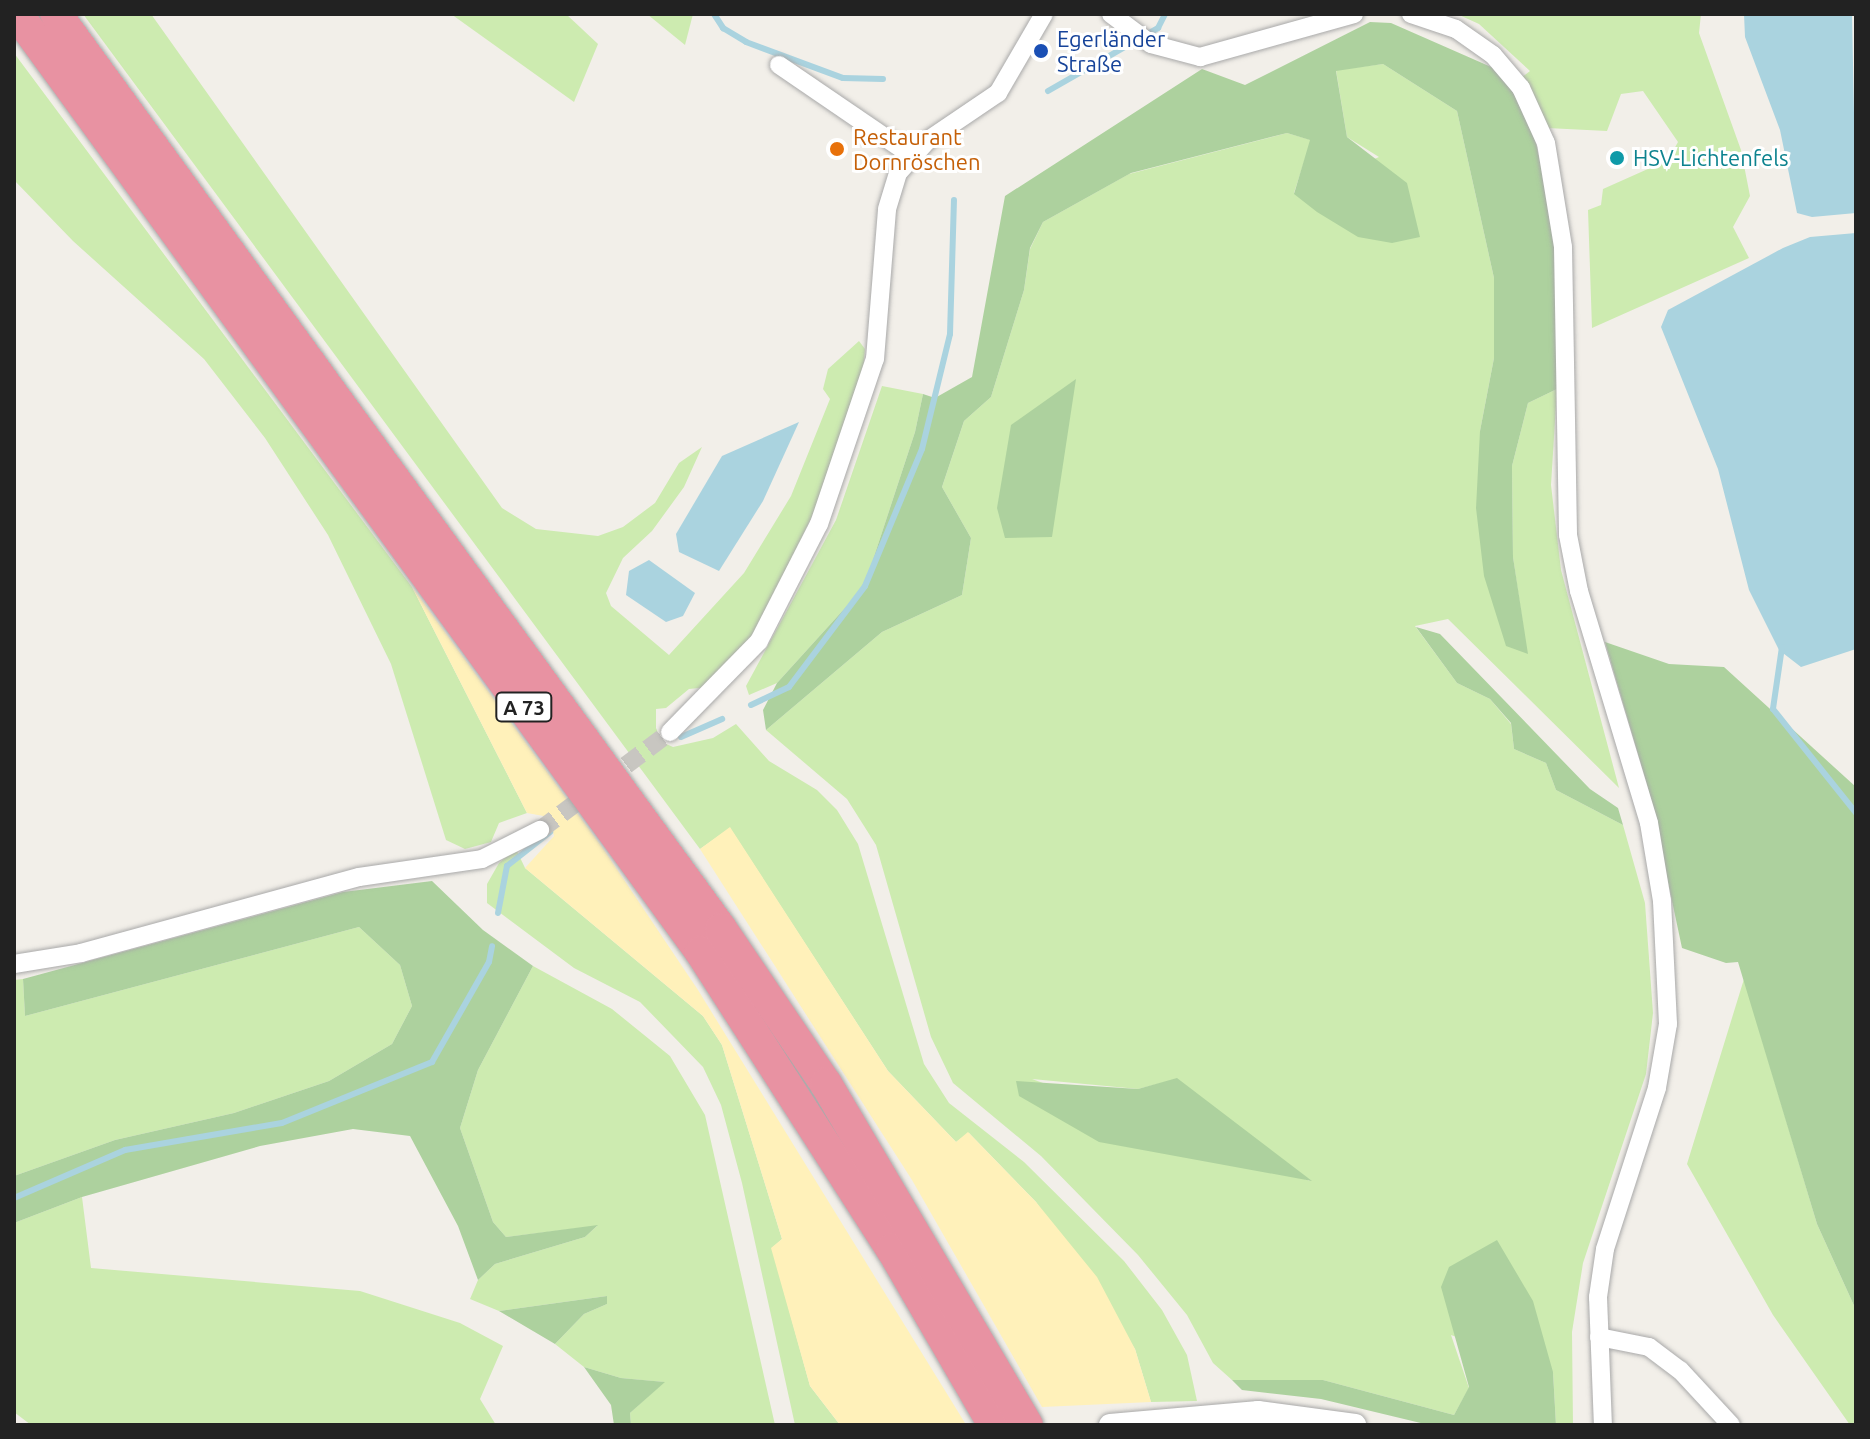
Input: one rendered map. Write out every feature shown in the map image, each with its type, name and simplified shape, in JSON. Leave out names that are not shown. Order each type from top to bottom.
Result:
[{"type":"highway","name":"A 73","points":[[17,14],[701,952],[892,1249],[994,1425]]},
{"type":"highway","name":"A 73","points":[[56,14],[721,929],[834,1097],[1027,1425]]},
{"type":"street","points":[[670,732],[741,665],[776,614],[819,524],[875,359],[887,209],[898,173],[911,155],[998,93],[1044,14]]},
{"type":"street","points":[[1111,14],[1151,44],[1188,56],[1224,54],[1354,14]]},
{"type":"street","points":[[1411,14],[1456,29],[1493,55],[1521,88],[1546,143],[1563,247],[1568,535],[1579,591],[1649,823],[1662,901],[1668,1024],[1657,1088],[1605,1249],[1598,1297],[1603,1425]]},
{"type":"street","points":[[779,65],[911,155]]},
{"type":"street","points":[[14,964],[81,953],[359,877],[482,859],[540,830]]},
{"type":"street","points":[[1599,1337],[1649,1347],[1680,1370],[1731,1425]]},
{"type":"street","points":[[1110,1425],[1170,1417],[1258,1412],[1355,1425]]},
{"type":"green space","points":[[83,14],[151,14],[502,508],[536,529],[598,536],[623,527],[655,503],[679,463],[702,447],[684,487],[652,531],[623,558],[606,593],[611,606],[669,655],[744,573],[791,496],[830,399],[823,389],[828,369],[859,341],[865,349],[863,373],[823,493],[756,633],[709,687],[689,689],[666,708],[656,709],[656,728],[662,742],[673,747],[713,738],[736,724],[769,761],[817,790],[837,810],[858,844],[924,1064],[949,1103],[1024,1162],[1124,1261],[1162,1310],[1187,1355],[1197,1401],[1151,1402],[1135,1349],[1036,1202],[969,1133],[956,1142],[888,1071],[730,828],[700,849]]},
{"type":"green space","points":[[451,14],[566,14],[598,44],[574,102]]},
{"type":"green space","points":[[647,14],[693,14],[685,45]]},
{"type":"green space","points":[[1457,14],[1701,14],[1699,33],[1741,150],[1750,196],[1733,227],[1749,258],[1592,328],[1588,210],[1601,205],[1603,189],[1668,160],[1678,142],[1643,91],[1621,94],[1607,131],[1547,128],[1521,78],[1530,71],[1479,24]]},
{"type":"green space","points":[[1370,22],[1391,23],[1498,70],[1524,109],[1536,143],[1558,247],[1557,389],[1528,403],[1512,466],[1513,557],[1528,654],[1506,646],[1484,576],[1476,508],[1480,431],[1494,358],[1494,278],[1457,111],[1383,64],[1336,71],[1347,137],[1407,183],[1420,237],[1392,243],[1358,237],[1317,212],[1294,194],[1310,140],[1287,133],[1131,173],[1043,222],[1030,248],[1024,290],[991,397],[964,421],[942,487],[971,538],[962,595],[882,632],[766,730],[763,710],[777,683],[864,587],[915,432],[923,394],[935,398],[972,377],[1005,196],[1202,69],[1245,85]]},
{"type":"green space","points":[[14,53],[412,587],[527,813],[499,823],[491,842],[465,849],[446,840],[391,664],[328,535],[265,438],[204,359],[73,241],[14,180]]},
{"type":"green space","points":[[1383,64],[1457,111],[1494,278],[1494,358],[1480,431],[1527,653],[1513,557],[1512,466],[1528,403],[1557,389],[1551,485],[1561,570],[1619,788],[1448,619],[1415,626],[1457,683],[1490,699],[1511,724],[1514,749],[1546,763],[1556,790],[1623,825],[1645,903],[1653,1013],[1646,1074],[1583,1263],[1572,1332],[1573,1425],[1556,1425],[1553,1372],[1451,1335],[1469,1388],[1454,1415],[1323,1380],[1232,1380],[1213,1363],[1187,1315],[1138,1255],[1041,1156],[953,1083],[931,1037],[876,845],[847,799],[766,730],[882,632],[962,595],[971,538],[942,487],[964,421],[991,397],[1024,290],[1030,249],[1043,222],[1129,174],[1287,133],[1311,140],[1294,193],[1379,157],[1347,137],[1336,70]],"holes":[[[1032,1079],[1138,1089],[1177,1079],[1310,1181]]]},
{"type":"green space","points":[[1076,379],[1052,537],[1005,538],[997,508],[1011,425]]},
{"type":"green space","points":[[882,386],[923,394],[915,432],[864,587],[777,683],[749,695],[746,686],[836,520]]},
{"type":"green space","points":[[1416,627],[1440,634],[1590,789],[1618,808],[1623,825],[1556,790],[1546,763],[1514,749],[1511,723],[1490,699],[1457,683]]},
{"type":"green space","points":[[1605,642],[1669,664],[1724,667],[1856,787],[1856,1310],[1817,1224],[1738,962],[1726,963],[1682,948],[1648,788]]},
{"type":"green space","points":[[516,849],[525,868],[703,1016],[722,1045],[782,1239],[772,1248],[810,1386],[840,1425],[795,1425],[742,1183],[721,1105],[703,1067],[640,1002],[574,968],[487,903],[487,884],[499,863]]},
{"type":"green space","points":[[432,881],[483,930],[533,966],[478,1070],[460,1128],[493,1222],[506,1237],[598,1225],[585,1237],[495,1264],[478,1280],[458,1226],[410,1136],[353,1129],[260,1146],[82,1197],[14,1223],[14,1176],[115,1140],[234,1113],[329,1081],[392,1044],[412,1006],[400,965],[359,927],[25,1016],[23,979],[343,892]]},
{"type":"green space","points":[[359,927],[400,965],[412,1006],[392,1044],[329,1081],[234,1113],[115,1140],[14,1176],[14,980],[23,979],[25,1016]]},
{"type":"green space","points":[[533,966],[612,1009],[670,1056],[705,1115],[775,1425],[631,1425],[630,1413],[664,1382],[621,1378],[584,1367],[555,1344],[584,1314],[607,1304],[607,1296],[499,1311],[470,1299],[478,1280],[495,1264],[585,1237],[597,1226],[506,1237],[493,1222],[460,1128],[478,1070]]},
{"type":"green space","points":[[1744,979],[1817,1224],[1856,1310],[1856,1425],[1850,1425],[1773,1315],[1687,1164]]},
{"type":"green space","points":[[1177,1078],[1312,1181],[1099,1142],[1019,1096],[1016,1081],[1138,1089]]},
{"type":"green space","points":[[82,1197],[91,1268],[360,1291],[460,1323],[503,1346],[480,1399],[496,1425],[31,1425],[14,1412],[14,1223]]},
{"type":"green space","points":[[1497,1240],[1533,1301],[1553,1372],[1556,1425],[1429,1425],[1321,1399],[1242,1390],[1232,1380],[1323,1380],[1454,1415],[1469,1387],[1441,1287],[1449,1267]]},
{"type":"green space","points":[[607,1296],[607,1304],[584,1314],[555,1344],[499,1311]]},
{"type":"green space","points":[[584,1367],[621,1378],[665,1382],[630,1413],[631,1425],[614,1425],[611,1405]]},
{"type":"sand","points":[[412,587],[602,847],[698,990],[965,1423],[840,1425],[810,1386],[771,1248],[782,1239],[722,1045],[703,1016],[525,868],[554,836],[549,817],[527,813]]},
{"type":"sand","points":[[730,827],[888,1071],[956,1142],[968,1132],[1036,1202],[1097,1277],[1135,1349],[1151,1402],[1042,1407],[912,1180],[700,849]]},
{"type":"water","points":[[1744,14],[1852,14],[1856,213],[1812,217],[1797,213],[1780,130],[1745,37]]},
{"type":"water","points":[[1856,233],[1856,649],[1801,667],[1779,650],[1749,590],[1718,469],[1661,327],[1668,310],[1783,248],[1810,237]]},
{"type":"water","points":[[799,422],[763,501],[719,571],[679,552],[676,534],[722,456]]},
{"type":"water","points":[[649,560],[695,593],[683,616],[666,622],[626,595],[629,571]]},
{"type":"waterway","points":[[714,14],[723,28],[746,42],[843,78],[883,79]]},
{"type":"waterway","points":[[1048,91],[1158,28],[1165,14]]},
{"type":"waterway","points":[[751,705],[789,687],[865,586],[922,449],[950,334],[954,200]]},
{"type":"waterway","points":[[1782,647],[1773,709],[1856,813]]},
{"type":"waterway","points":[[681,737],[722,719]]},
{"type":"waterway","points":[[498,913],[507,866],[550,832]]},
{"type":"waterway","points":[[14,1198],[125,1150],[282,1123],[432,1062],[489,962],[492,946]]},
{"type":"tunnel","points":[[540,830],[670,732]]},
{"type":"place","name":"Egerländer Straße","points":[[1041,51]]},
{"type":"place","name":"Restaurant Dornröschen","points":[[837,149]]},
{"type":"place","name":"HSV-Lichtenfels","points":[[1617,158]]}]
